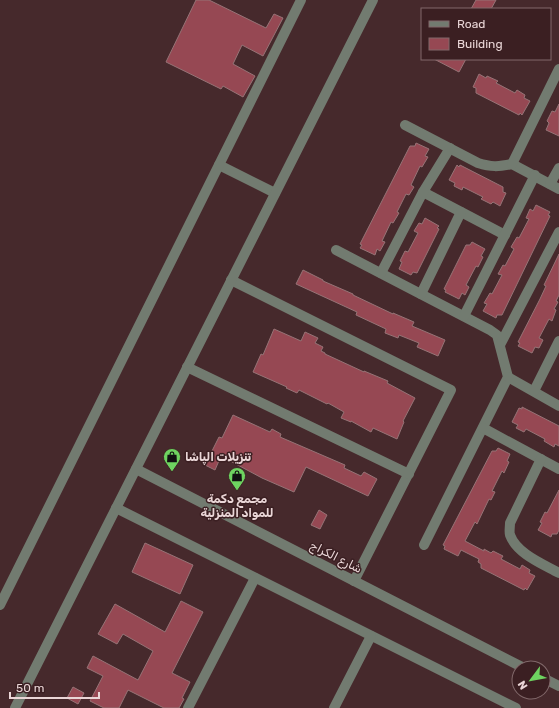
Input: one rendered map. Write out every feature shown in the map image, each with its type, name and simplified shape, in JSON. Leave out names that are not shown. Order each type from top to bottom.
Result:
[{"type":"street","points":[[0,605],[301,0]]},
{"type":"street","points":[[15,708],[373,0]]},
{"type":"street","points":[[512,164],[559,69]]},
{"type":"street","points":[[405,125],[478,163],[491,166],[512,164],[536,175],[555,187],[559,168]]},
{"type":"street","points":[[381,273],[424,192],[450,148]]},
{"type":"street","points":[[219,165],[275,193]]},
{"type":"street","points":[[464,316],[536,175]]},
{"type":"street","points":[[424,192],[505,235]]},
{"type":"street","points":[[421,294],[462,212]]},
{"type":"street","points":[[500,344],[559,232]]},
{"type":"street","points":[[336,250],[490,330],[497,335],[500,344],[508,377],[424,545]]},
{"type":"street","points":[[231,280],[451,390],[354,581]]},
{"type":"street","points":[[534,391],[559,341]]},
{"type":"street","points":[[187,367],[409,474]]},
{"type":"street","points":[[508,377],[559,406]]},
{"type":"street","points":[[483,428],[559,469]]},
{"type":"street","points":[[541,459],[510,523],[510,534],[514,542],[523,552],[559,573]]},
{"type":"street","name":"شارع الكراج","points":[[136,469],[511,661]]},
{"type":"street","points":[[116,508],[516,708]]},
{"type":"street","points":[[188,708],[255,578]]},
{"type":"street","points":[[334,708],[371,636]]},
{"type":"building","points":[[196,0],[209,0],[266,28],[274,14],[283,18],[263,56],[242,45],[233,64],[255,76],[243,97],[223,86],[221,89],[166,62]]},
{"type":"building","points":[[476,0],[496,0],[492,8],[472,8]]},
{"type":"building","points":[[436,60],[465,60],[459,72]]},
{"type":"building","points":[[479,74],[486,78],[487,76],[498,81],[496,83],[515,93],[517,90],[525,95],[524,98],[530,101],[522,115],[520,113],[519,115],[476,93],[476,88],[473,87]]},
{"type":"building","points":[[559,104],[559,136],[546,130],[549,123],[547,121],[552,111],[555,112]]},
{"type":"building","points":[[416,143],[429,149],[425,156],[428,157],[422,167],[420,166],[411,185],[414,187],[409,195],[406,194],[397,212],[399,213],[393,223],[391,222],[382,241],[385,242],[380,251],[377,249],[375,255],[360,248],[362,245],[360,244],[410,146],[415,146]]},
{"type":"building","points":[[457,165],[459,167],[460,165],[503,187],[503,192],[506,193],[500,206],[493,202],[491,204],[481,199],[483,197],[463,187],[462,190],[454,186],[455,183],[449,180]]},
{"type":"building","points":[[536,205],[550,212],[548,215],[550,216],[502,315],[497,315],[496,318],[483,311],[487,304],[484,303],[490,293],[492,294],[502,275],[498,274],[503,265],[505,266],[514,249],[511,247],[517,237],[519,238],[529,219],[526,218],[530,209],[533,211]]},
{"type":"building","points":[[425,218],[439,226],[437,228],[439,229],[417,273],[413,272],[411,275],[399,269],[402,262],[400,261],[405,251],[408,252],[418,233],[414,231],[419,223],[422,224]]},
{"type":"building","points":[[472,242],[485,249],[478,267],[476,266],[466,285],[469,287],[465,295],[462,293],[459,299],[445,292],[446,290],[444,289],[466,245],[470,245]]},
{"type":"building","points":[[559,254],[559,295],[556,301],[558,302],[554,309],[556,310],[552,321],[549,319],[539,338],[543,340],[539,348],[535,347],[532,353],[518,346],[520,343],[518,342],[540,299],[546,286],[544,285]]},
{"type":"building","points":[[303,270],[393,314],[414,322],[412,326],[445,340],[438,356],[417,347],[419,343],[399,335],[398,338],[385,333],[386,329],[356,315],[357,312],[296,284]]},
{"type":"building","points":[[274,329],[301,341],[305,332],[318,338],[315,343],[323,347],[321,351],[325,354],[388,381],[387,383],[415,398],[403,421],[404,422],[397,439],[373,428],[371,432],[351,421],[341,418],[344,412],[328,403],[327,404],[299,390],[297,393],[253,372],[261,354],[263,355]]},
{"type":"building","points":[[522,407],[559,426],[559,446],[555,444],[554,447],[544,441],[545,439],[526,429],[524,432],[516,428],[518,425],[512,422],[519,408],[522,409]]},
{"type":"building","points":[[233,415],[270,432],[272,429],[281,434],[280,437],[345,465],[344,468],[361,476],[364,472],[377,479],[368,496],[306,467],[294,492],[262,478],[221,456],[215,470],[205,465],[219,437],[222,438]]},
{"type":"building","points":[[498,448],[510,454],[507,461],[509,462],[504,473],[502,471],[492,491],[495,492],[491,500],[489,499],[477,524],[475,522],[465,541],[484,551],[484,549],[491,553],[493,551],[503,556],[501,559],[520,569],[522,565],[530,570],[529,573],[535,576],[527,590],[525,588],[524,590],[481,568],[481,564],[478,562],[479,559],[461,550],[458,556],[444,549],[445,546],[443,545],[492,451],[496,451]]},
{"type":"building","points":[[559,490],[559,530],[557,534],[552,534],[551,537],[538,530],[545,512],[547,513]]},
{"type":"building","points":[[319,510],[327,515],[320,529],[311,525]]},
{"type":"building","points":[[145,543],[193,565],[180,594],[132,572]]},
{"type":"building","points":[[181,601],[203,612],[172,673],[190,682],[179,708],[164,708],[128,690],[119,708],[104,708],[90,701],[103,676],[87,668],[93,656],[138,680],[153,651],[123,634],[117,644],[98,634],[115,604],[165,632]]},
{"type":"building","points":[[73,687],[84,693],[78,704],[67,698]]},
{"type":"place","name":"تنزيلات الپاشا","points":[[172,472]]},
{"type":"place","name":"مجمع دكمة للمواد المنزلية","points":[[237,491]]}]
